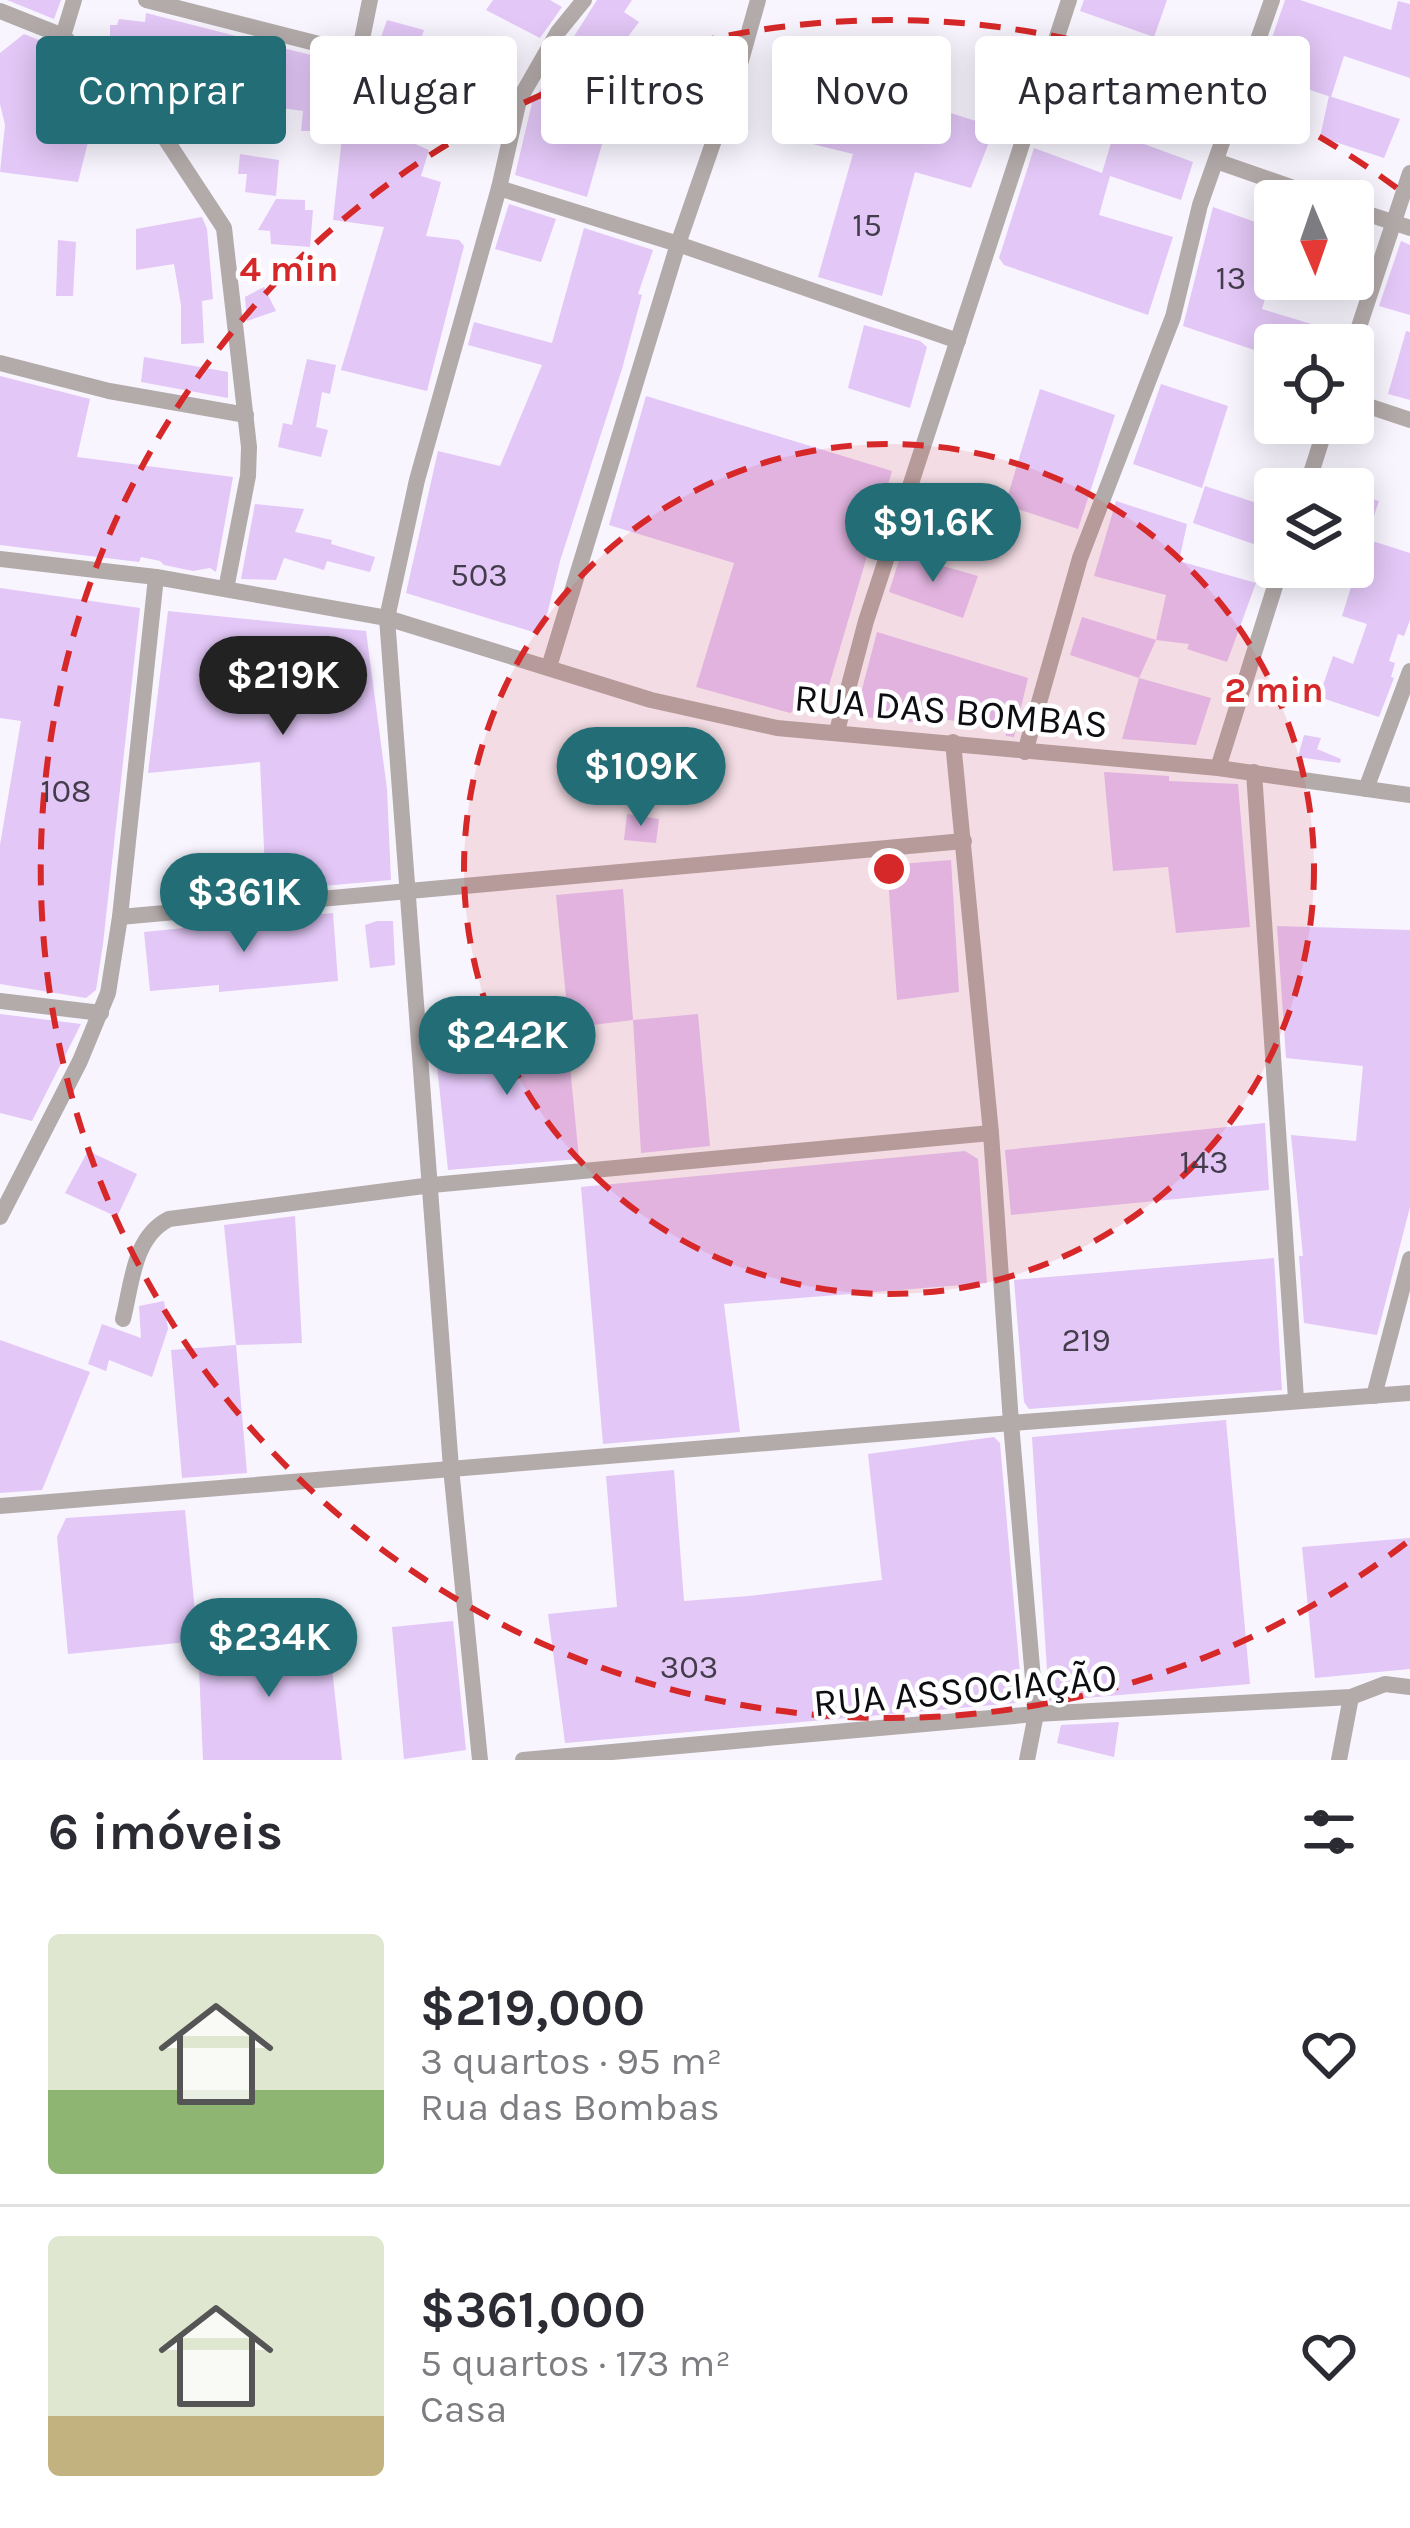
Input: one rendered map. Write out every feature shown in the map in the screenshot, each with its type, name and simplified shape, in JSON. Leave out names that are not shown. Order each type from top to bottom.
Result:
[{"type":"street","points":[[0,11],[63,36],[74,0]]},
{"type":"street","points":[[146,0],[310,42]]},
{"type":"street","points":[[363,36],[370,0]]},
{"type":"street","points":[[480,1760],[451,1468],[387,618],[432,420],[500,188],[519,100],[558,32],[584,0]]},
{"type":"street","points":[[548,667],[758,0]]},
{"type":"street","points":[[836,730],[866,621],[1069,0]]},
{"type":"street","points":[[1025,752],[1080,558],[1173,317],[1200,205],[1273,0]]},
{"type":"street","points":[[169,144],[224,228],[246,415],[248,476],[226,589]]},
{"type":"street","points":[[1216,161],[1270,180]]},
{"type":"street","points":[[1362,324],[1402,225],[1410,173]]},
{"type":"street","points":[[500,188],[958,341]]},
{"type":"street","points":[[0,362],[109,391],[246,415]]},
{"type":"street","points":[[1374,408],[1410,420]]},
{"type":"street","name":"RUA DAS BOMBAS","points":[[0,559],[156,577],[387,618],[716,717],[777,728],[1218,768],[1410,795]]},
{"type":"street","points":[[0,1217],[108,993],[156,577]]},
{"type":"street","points":[[1218,768],[1274,588]]},
{"type":"street","points":[[1366,789],[1410,670]]},
{"type":"street","points":[[953,742],[991,1133],[1036,1714],[1028,1760]]},
{"type":"street","points":[[1253,772],[1296,1399]]},
{"type":"street","points":[[120,917],[964,841]]},
{"type":"street","points":[[0,1000],[100,1013]]},
{"type":"street","points":[[122,1319],[143,1240],[152,1228],[169,1220],[432,1185],[991,1133]]},
{"type":"street","points":[[1374,1396],[1410,1259]]},
{"type":"street","points":[[0,1506],[1410,1393]]},
{"type":"street","name":"RUA ASSOCIAÇÃO","points":[[523,1760],[1036,1714],[1351,1697],[1385,1684],[1410,1687]]},
{"type":"street","points":[[1340,1760],[1351,1697]]},
{"type":"street","points":[[784,1760],[788,1738]]},
{"type":"building","points":[[7,0],[61,0],[54,19]]},
{"type":"building","points":[[493,0],[550,0],[562,7],[540,38],[486,10]]},
{"type":"building","points":[[597,0],[632,0],[624,12],[639,22],[628,36],[574,36]]},
{"type":"building","points":[[1084,0],[1167,0],[1154,36],[1080,11]]},
{"type":"building","points":[[1285,0],[1300,0],[1391,30],[1398,1],[1410,4],[1410,78],[1344,56],[1331,97],[1310,90],[1310,36],[1273,36]]},
{"type":"building","points":[[146,13],[236,36],[110,36],[110,25],[117,25],[119,19],[145,22]]},
{"type":"building","points":[[387,20],[424,30],[422,36],[381,36]]},
{"type":"building","points":[[24,34],[36,39],[36,144],[88,144],[78,182],[0,172],[5,125],[0,53]]},
{"type":"building","points":[[286,49],[310,55],[310,131],[301,131],[303,111],[286,109]]},
{"type":"building","points":[[541,89],[541,144],[602,144],[587,197],[515,175],[532,103]]},
{"type":"building","points":[[1329,96],[1400,119],[1384,158],[1320,137]]},
{"type":"building","points":[[951,113],[975,121],[975,144],[988,144],[971,188],[915,172],[882,296],[818,277],[853,154],[812,144],[951,144]]},
{"type":"building","points":[[341,144],[415,144],[429,150],[421,176],[441,182],[426,236],[459,240],[464,246],[427,391],[341,370],[384,227],[333,220]]},
{"type":"building","points":[[1111,144],[1144,144],[1193,162],[1181,200],[1110,176],[1099,215],[1173,237],[1148,315],[1004,265],[999,258],[1034,148],[1102,173]]},
{"type":"building","points":[[240,154],[279,160],[276,196],[245,192],[247,174],[238,174]]},
{"type":"building","points":[[276,199],[305,200],[305,210],[313,210],[310,247],[271,244],[270,231],[258,230]]},
{"type":"building","points":[[509,204],[556,219],[541,262],[495,249]]},
{"type":"building","points":[[1213,207],[1254,222],[1254,300],[1265,300],[1262,309],[1312,324],[1254,324],[1254,350],[1183,326]]},
{"type":"building","points":[[202,217],[213,299],[202,301],[204,343],[181,344],[174,264],[136,270],[136,229]]},
{"type":"building","points":[[584,228],[653,250],[544,627],[533,632],[406,593],[438,451],[500,466],[542,365],[468,345],[474,322],[552,343]]},
{"type":"building","points":[[58,240],[76,242],[73,296],[56,296]]},
{"type":"building","points":[[1401,241],[1410,245],[1410,315],[1379,306]]},
{"type":"building","points":[[264,287],[276,311],[247,321],[245,297]]},
{"type":"building","points":[[864,325],[927,347],[910,408],[848,388]]},
{"type":"building","points":[[1406,331],[1410,332],[1410,400],[1388,394]]},
{"type":"building","points":[[144,357],[228,372],[228,398],[141,382]]},
{"type":"building","points":[[307,359],[336,365],[330,394],[322,392],[316,427],[328,430],[321,457],[278,447],[283,423],[292,425]]},
{"type":"building","points":[[0,376],[90,399],[77,457],[233,477],[216,572],[141,557],[139,562],[0,545]]},
{"type":"building","points":[[1161,384],[1228,406],[1202,488],[1133,464]]},
{"type":"building","points":[[1040,389],[1115,415],[1078,529],[1005,505]]},
{"type":"building","points":[[646,396],[892,471],[825,699],[790,713],[696,687],[734,563],[609,525]]},
{"type":"building","points":[[1205,486],[1254,502],[1254,544],[1193,523]]},
{"type":"building","points":[[1116,501],[1187,524],[1179,561],[1254,582],[1254,588],[1227,662],[1187,649],[1189,644],[1156,640],[1166,595],[1094,576]]},
{"type":"building","points":[[255,504],[304,509],[295,532],[375,557],[370,572],[327,561],[324,570],[284,558],[276,580],[241,579]]},
{"type":"building","points":[[1374,542],[1410,553],[1410,620],[1404,636],[1398,634],[1389,661],[1395,663],[1394,678],[1379,717],[1319,697],[1333,656],[1353,664],[1367,624],[1342,616],[1351,588],[1374,588]]},
{"type":"building","points":[[901,554],[978,576],[963,618],[889,592]]},
{"type":"building","points":[[0,588],[140,608],[103,944],[96,990],[86,998],[0,984],[0,845],[21,721],[0,718]]},
{"type":"building","points":[[168,611],[366,631],[387,789],[391,880],[266,891],[260,762],[148,773]]},
{"type":"building","points":[[1082,617],[1156,640],[1139,678],[1070,655]]},
{"type":"building","points":[[877,632],[1028,678],[1014,737],[1006,736],[1004,713],[989,727],[932,717],[930,724],[855,716]]},
{"type":"building","points":[[1139,678],[1211,698],[1196,745],[1122,739]]},
{"type":"building","points":[[1304,735],[1321,738],[1317,749],[1341,759],[1340,763],[1298,757]]},
{"type":"building","points":[[1104,772],[1238,784],[1250,927],[1176,933],[1168,867],[1113,871]]},
{"type":"building","points":[[627,814],[659,819],[656,843],[624,840]]},
{"type":"building","points":[[951,860],[959,992],[897,1000],[887,865]]},
{"type":"building","points":[[623,889],[633,1020],[569,1028],[556,895]]},
{"type":"building","points":[[333,913],[338,981],[219,992],[219,985],[150,991],[144,932]]},
{"type":"building","points":[[393,921],[395,965],[370,968],[365,925]]},
{"type":"building","points":[[1277,926],[1410,930],[1410,1207],[1377,1335],[1304,1323],[1299,1256],[1303,1256],[1291,1135],[1356,1141],[1363,1066],[1286,1058]]},
{"type":"building","points":[[0,1014],[81,1024],[32,1121],[0,1113]]},
{"type":"building","points":[[698,1014],[710,1146],[641,1153],[633,1020]]},
{"type":"building","points":[[566,1025],[579,1159],[448,1170],[434,1037]]},
{"type":"building","points":[[1265,1123],[1269,1190],[1011,1215],[1005,1150]]},
{"type":"building","points":[[88,1151],[137,1174],[117,1217],[65,1193]]},
{"type":"building","points":[[965,1151],[978,1159],[987,1283],[724,1304],[740,1432],[603,1444],[581,1187]]},
{"type":"building","points":[[295,1216],[302,1343],[236,1345],[224,1225]]},
{"type":"building","points":[[1274,1258],[1282,1390],[1029,1409],[1024,1402],[1014,1280]]},
{"type":"building","points":[[164,1301],[168,1329],[152,1377],[109,1360],[106,1371],[88,1364],[102,1324],[141,1338],[139,1306]]},
{"type":"building","points":[[0,1340],[90,1372],[42,1490],[0,1493]]},
{"type":"building","points":[[236,1345],[247,1473],[182,1478],[171,1350]]},
{"type":"building","points":[[1226,1420],[1250,1684],[1049,1701],[1032,1437]]},
{"type":"building","points":[[994,1437],[1000,1443],[1022,1697],[1016,1703],[565,1743],[548,1614],[617,1607],[606,1476],[674,1470],[684,1601],[749,1596],[882,1580],[868,1454]]},
{"type":"building","points":[[185,1510],[198,1641],[68,1654],[57,1537],[66,1518]]},
{"type":"building","points":[[1410,1538],[1410,1669],[1315,1678],[1302,1547]]},
{"type":"building","points":[[453,1621],[466,1750],[404,1759],[392,1627]]},
{"type":"building","points":[[328,1631],[342,1760],[203,1760],[198,1645]]},
{"type":"building","points":[[1119,1722],[1114,1757],[1057,1743],[1061,1725]]}]
